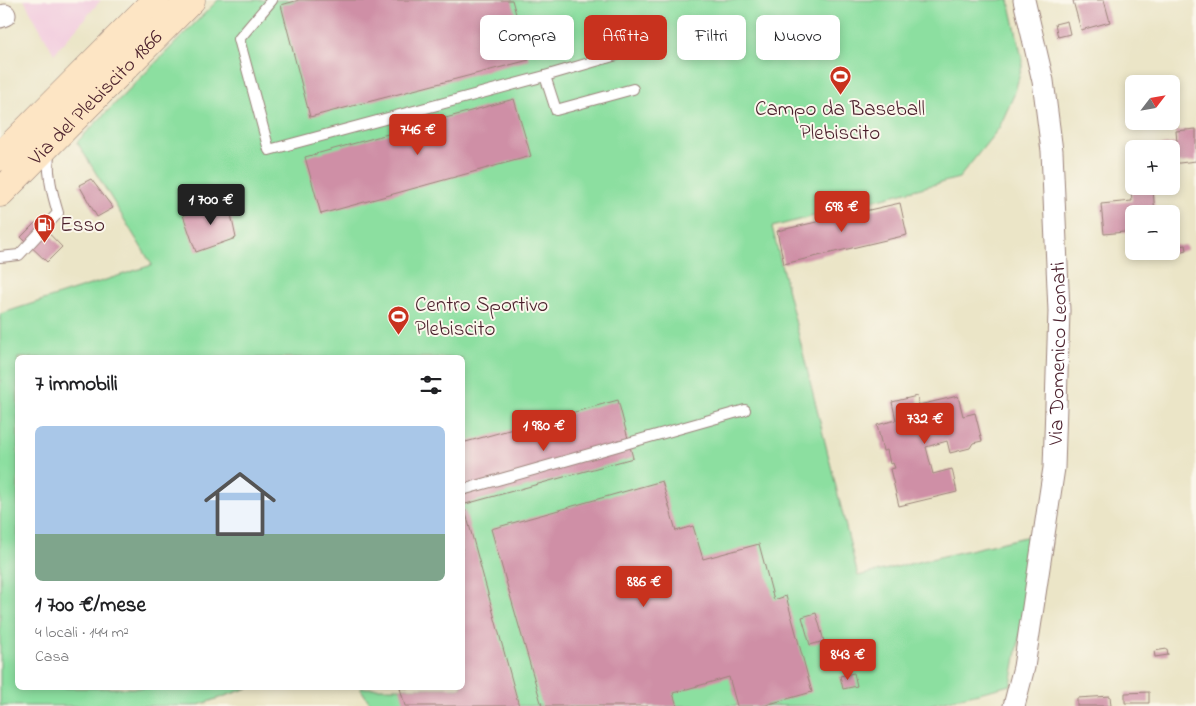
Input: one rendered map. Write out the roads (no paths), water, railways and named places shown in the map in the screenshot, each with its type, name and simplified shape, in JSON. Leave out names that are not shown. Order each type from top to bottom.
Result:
[{"type":"main road","name":"Via del Plebiscito 1866","points":[[0,157],[156,0]]},
{"type":"main road","name":"Via del Plebiscito 1866","points":[[0,194],[191,0]]},
{"type":"street","name":"Via Domenico Leonati","points":[[1014,706],[1024,667],[1054,468],[1058,310],[1052,151],[1043,81],[1024,0]]},
{"type":"lane","points":[[272,0],[239,40],[269,150],[600,60]]},
{"type":"lane","points":[[546,76],[556,110],[633,89]]},
{"type":"lane","points":[[0,257],[19,255],[58,212],[51,190],[48,163],[51,143]]},
{"type":"lane","points":[[465,489],[745,410]]},
{"type":"place","name":"Campo da Baseball Plebiscito","points":[[840,95]]},
{"type":"place","name":"Esso","points":[[44,243]]},
{"type":"place","name":"Centro Sportivo Plebiscito","points":[[399,335]]}]
